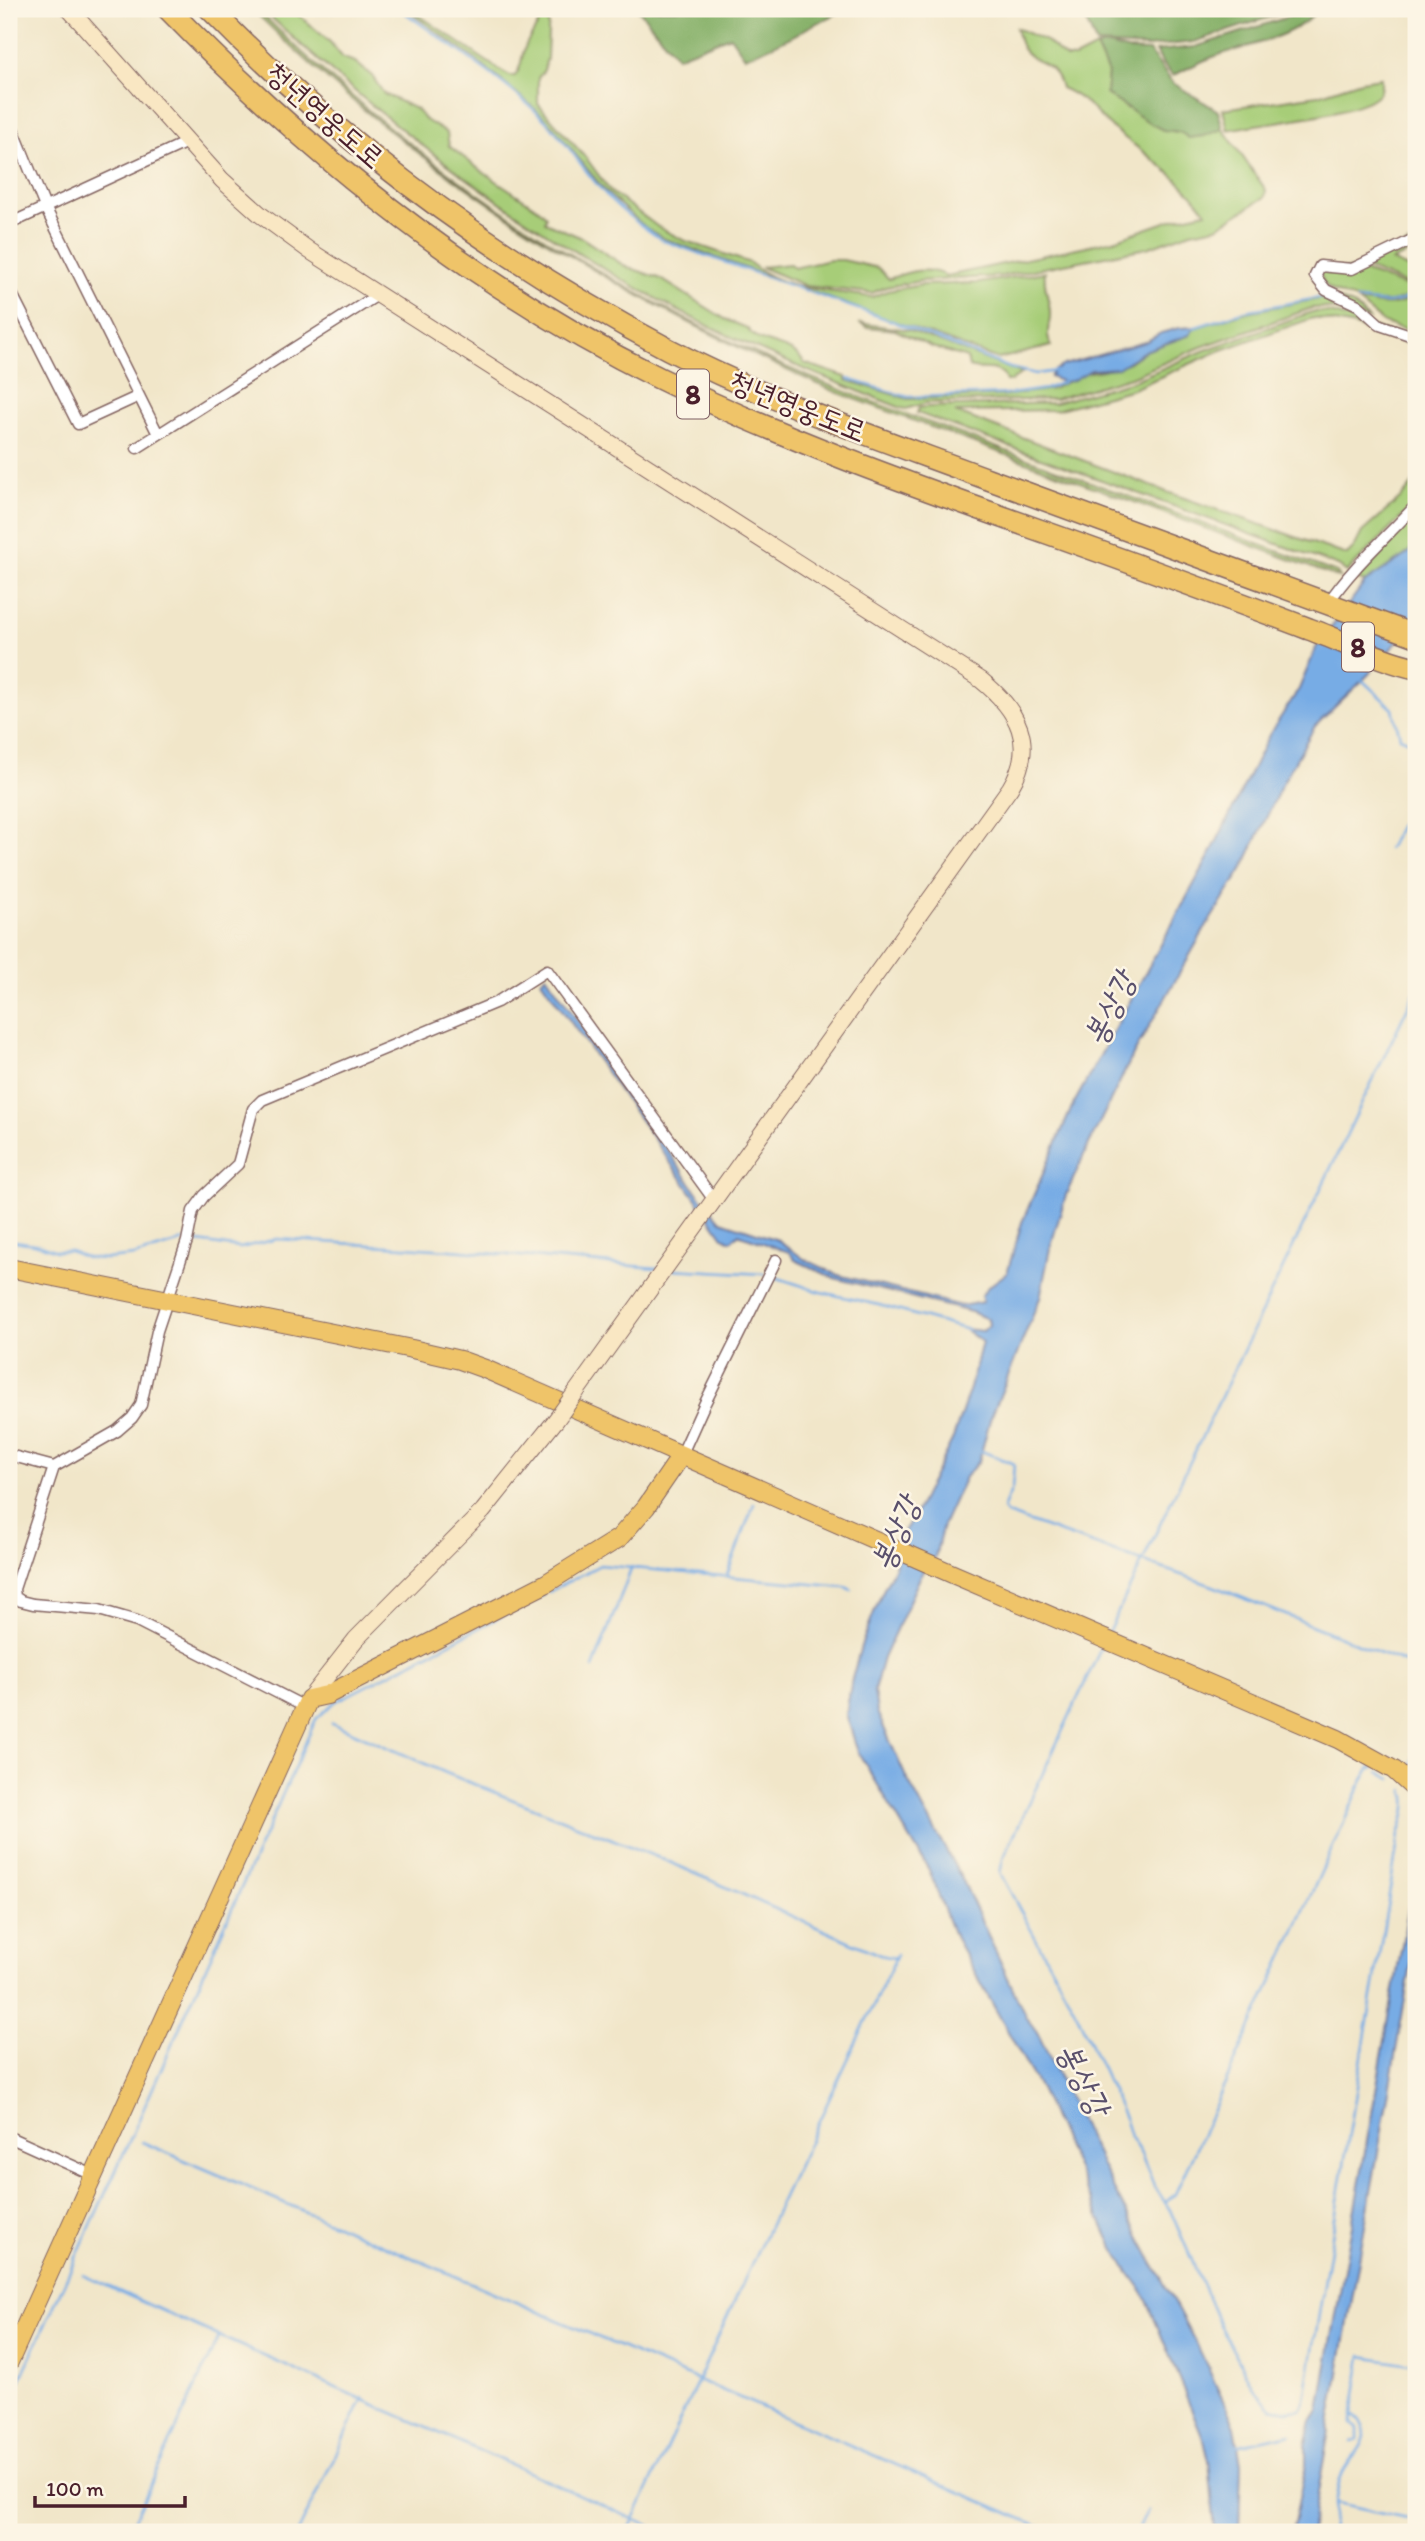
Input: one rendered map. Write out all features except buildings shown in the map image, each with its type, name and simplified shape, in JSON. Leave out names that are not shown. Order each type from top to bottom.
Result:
[{"type":"highway","name":"청년영웅도로","points":[[168,9],[288,127],[418,230],[578,333],[657,377],[811,445],[1413,668]]},
{"type":"highway","name":"청년영웅도로","points":[[210,9],[308,103],[378,161],[446,212],[561,288],[671,350],[834,421],[1416,636]]},
{"type":"main road","points":[[9,2362],[307,1703],[356,1639],[483,1510],[556,1420],[1010,788],[1022,762],[1021,731],[1002,699],[981,680],[310,251],[261,215],[222,180],[69,9]]},
{"type":"main road","points":[[9,1268],[386,1344],[460,1360],[485,1369],[671,1452],[1338,1739],[1394,1770],[1416,1790]]},
{"type":"main road","points":[[307,1703],[545,1584],[619,1538],[646,1507],[671,1452]]},
{"type":"street","points":[[9,119],[45,207],[158,434]]},
{"type":"street","points":[[9,224],[187,142]]},
{"type":"street","points":[[1416,238],[1352,269],[1320,266],[1315,276],[1326,290],[1358,305],[1380,325],[1416,337]]},
{"type":"street","points":[[9,288],[78,424],[139,396]]},
{"type":"street","points":[[137,448],[379,294]]},
{"type":"street","points":[[1328,603],[1346,576],[1416,505]]},
{"type":"street","points":[[307,1703],[137,1621],[99,1610],[21,1601],[15,1597],[11,1588],[54,1466],[117,1431],[132,1418],[141,1405],[157,1331],[187,1241],[193,1211],[204,1196],[238,1164],[253,1109],[262,1100],[497,1002],[547,970],[712,1202]]},
{"type":"street","points":[[671,1452],[704,1405],[776,1260]]},
{"type":"street","points":[[9,1455],[54,1466]]},
{"type":"street","points":[[9,2137],[93,2175]]},
{"type":"green space","points":[[252,9],[257,9],[371,113],[495,205],[560,248],[695,324],[792,370],[850,393],[1337,573],[1340,578],[836,392],[755,356],[677,316],[600,274],[453,179],[316,69]]},
{"type":"green space","points":[[262,9],[292,9],[330,42],[343,58],[355,62],[372,76],[384,94],[416,109],[424,119],[447,133],[449,146],[540,210],[546,216],[545,222],[582,238],[625,266],[661,279],[725,319],[747,328],[759,339],[792,351],[804,363],[846,377],[846,380],[908,399],[1009,395],[1053,389],[1083,373],[1129,362],[1145,351],[1190,335],[1194,328],[1246,312],[1324,298],[1353,305],[1370,320],[1341,311],[1312,308],[1201,347],[1131,377],[1055,399],[926,403],[901,408],[787,362],[704,324],[566,246],[408,135]]},
{"type":"green space","points":[[405,9],[410,9],[498,69],[515,76],[526,44],[539,21],[541,9],[549,9],[547,58],[544,70],[538,78],[538,104],[586,158],[611,192],[658,227],[683,240],[750,263],[776,279],[665,239],[645,227],[605,191],[551,124],[479,62]]},
{"type":"green space","points":[[638,9],[843,9],[745,57],[730,36],[677,57]]},
{"type":"green space","points":[[1081,9],[1295,9],[1194,42],[1148,47],[1096,44]]},
{"type":"green space","points":[[1303,9],[1317,9],[1309,18],[1285,33],[1208,59],[1173,76],[1156,51],[1195,47],[1291,16]]},
{"type":"green space","points":[[1016,28],[1046,41],[1066,58],[1075,58],[1096,47],[1108,73],[1106,94],[1161,127],[1191,134],[1223,129],[1266,190],[1265,197],[1217,227],[1191,232],[1147,248],[1002,276],[921,281],[886,287],[872,293],[806,286],[761,267],[790,264],[794,268],[843,260],[878,268],[889,279],[918,271],[932,271],[947,276],[1114,240],[1174,219],[1206,212],[1187,189],[1164,168],[1084,102],[1061,88],[1054,72],[1023,49]]},
{"type":"green space","points":[[1108,45],[1127,50],[1149,51],[1173,83],[1218,111],[1223,129],[1189,138],[1180,132],[1163,130],[1153,125],[1106,94],[1108,73],[1096,47]]},
{"type":"green space","points":[[1381,78],[1378,94],[1352,107],[1228,130],[1223,109],[1318,95],[1361,81]]},
{"type":"green space","points":[[1416,240],[1416,250],[1392,261],[1416,272],[1416,288],[1364,267]]},
{"type":"green space","points":[[1358,269],[1416,290],[1416,299],[1406,297],[1378,302],[1355,299],[1329,288],[1320,274],[1321,270]]},
{"type":"green space","points":[[1045,272],[1050,312],[1048,335],[1051,346],[998,359],[776,279],[819,290],[872,297],[887,291],[921,285],[979,283]]},
{"type":"green space","points":[[1406,300],[1416,303],[1416,333],[1384,323],[1358,302],[1389,305]]},
{"type":"green space","points":[[1312,312],[1338,315],[1416,338],[1416,346],[1355,326],[1313,318],[1219,351],[1133,389],[1056,410],[955,412],[1167,492],[1347,555],[1362,532],[1402,497],[1416,480],[1416,503],[1347,572],[1338,566],[917,413],[919,408],[926,407],[1055,403],[1133,381],[1203,351]]},
{"type":"green space","points":[[859,323],[909,330],[1022,373],[1011,381],[1006,381],[1000,372],[995,370],[969,367],[967,358],[932,347],[895,330],[867,327]]},
{"type":"green space","points":[[1416,510],[1416,544],[1407,554],[1365,582],[1352,578]]},
{"type":"water","points":[[1194,327],[1190,335],[1145,351],[1118,368],[1091,370],[1072,381],[1063,382],[1050,377],[1064,365],[1145,342],[1161,333]]},
{"type":"water","points":[[1416,544],[1416,620],[1368,675],[1315,726],[1282,784],[1243,868],[1134,1053],[1088,1146],[1066,1195],[1050,1248],[1040,1298],[990,1420],[979,1461],[965,1477],[943,1525],[935,1557],[923,1571],[883,1658],[874,1691],[877,1712],[905,1775],[964,1883],[1026,2017],[1037,2032],[1109,2180],[1200,2351],[1235,2426],[1241,2465],[1239,2532],[1215,2532],[1209,2461],[1204,2440],[1144,2293],[1109,2239],[1040,2089],[953,1933],[929,1870],[858,1752],[846,1714],[861,1646],[896,1564],[899,1539],[916,1512],[953,1438],[970,1388],[982,1342],[964,1329],[983,1331],[989,1325],[988,1319],[971,1312],[834,1278],[795,1260],[789,1252],[738,1234],[731,1241],[723,1237],[541,980],[546,975],[698,1194],[721,1221],[778,1240],[804,1259],[838,1275],[961,1306],[983,1302],[981,1296],[988,1287],[1007,1273],[1022,1222],[1072,1107],[1211,853],[1269,735],[1299,689],[1316,648],[1365,582],[1407,554]]},
{"type":"water","points":[[1416,1866],[1416,1937],[1311,2532],[1292,2532],[1306,2465],[1306,2445],[1312,2421],[1319,2410]]},
{"type":"waterway","points":[[400,9],[495,77],[531,107],[548,123],[610,199],[664,241],[892,321],[1010,368],[1036,374],[1057,371]]},
{"type":"waterway","points":[[1193,328],[1245,311],[1324,297],[1333,298]]},
{"type":"waterway","points":[[1357,300],[1388,303],[1406,298],[1416,301]]},
{"type":"waterway","points":[[848,379],[908,397],[1010,394],[1046,389],[1063,382]]},
{"type":"waterway","points":[[1361,679],[1393,709],[1400,737],[1416,744]]},
{"type":"waterway","points":[[1388,849],[1416,793]]},
{"type":"waterway","points":[[1108,1633],[1416,990]]},
{"type":"waterway","points":[[191,1241],[240,1248],[277,1239],[451,1250],[657,1268]]},
{"type":"waterway","points":[[9,1240],[40,1245],[56,1251],[70,1251],[87,1258],[107,1259],[134,1256],[184,1241]]},
{"type":"waterway","points":[[671,1269],[765,1274]]},
{"type":"waterway","points":[[772,1276],[821,1292],[968,1330]]},
{"type":"waterway","points":[[979,1450],[1014,1464],[1012,1488],[1003,1509],[1007,1514],[1213,1586],[1416,1667]]},
{"type":"waterway","points":[[727,1575],[754,1504]]},
{"type":"waterway","points":[[549,1592],[600,1565],[845,1587],[852,1590]]},
{"type":"waterway","points":[[593,1668],[632,1567]]},
{"type":"waterway","points":[[9,2404],[132,2135],[316,1719],[335,1702],[543,1595]]},
{"type":"waterway","name":"봉상강","points":[[1102,1646],[1003,1859],[1000,1873],[1077,2014],[1125,2120],[1130,2137],[1141,2154],[1153,2184],[1170,2210],[1220,2325],[1253,2388],[1271,2408],[1301,2410],[1304,2404],[1405,1812],[1404,1790]]},
{"type":"waterway","points":[[332,1723],[446,1773],[667,1861],[880,1955],[894,1958]]},
{"type":"waterway","points":[[1410,1773],[1416,1748]]},
{"type":"waterway","points":[[1165,2203],[1175,2194],[1363,1780],[1371,1767],[1373,1768]]},
{"type":"waterway","points":[[1379,1772],[1391,1779]]},
{"type":"waterway","points":[[628,2532],[897,1955]]},
{"type":"waterway","points":[[142,2142],[1053,2532]]},
{"type":"waterway","points":[[83,2275],[662,2532]]},
{"type":"waterway","points":[[129,2532],[218,2338]]},
{"type":"waterway","points":[[1352,2442],[1358,2440],[1358,2429],[1352,2424],[1352,2420],[1362,2356],[1416,2365]]},
{"type":"waterway","points":[[298,2532],[363,2398]]},
{"type":"waterway","points":[[1331,2532],[1341,2477],[1364,2439],[1365,2431],[1353,2415]]},
{"type":"waterway","points":[[1236,2446],[1291,2434]]},
{"type":"waterway","points":[[1337,2503],[1416,2520]]},
{"type":"waterway","points":[[1137,2532],[1148,2510]]}]
